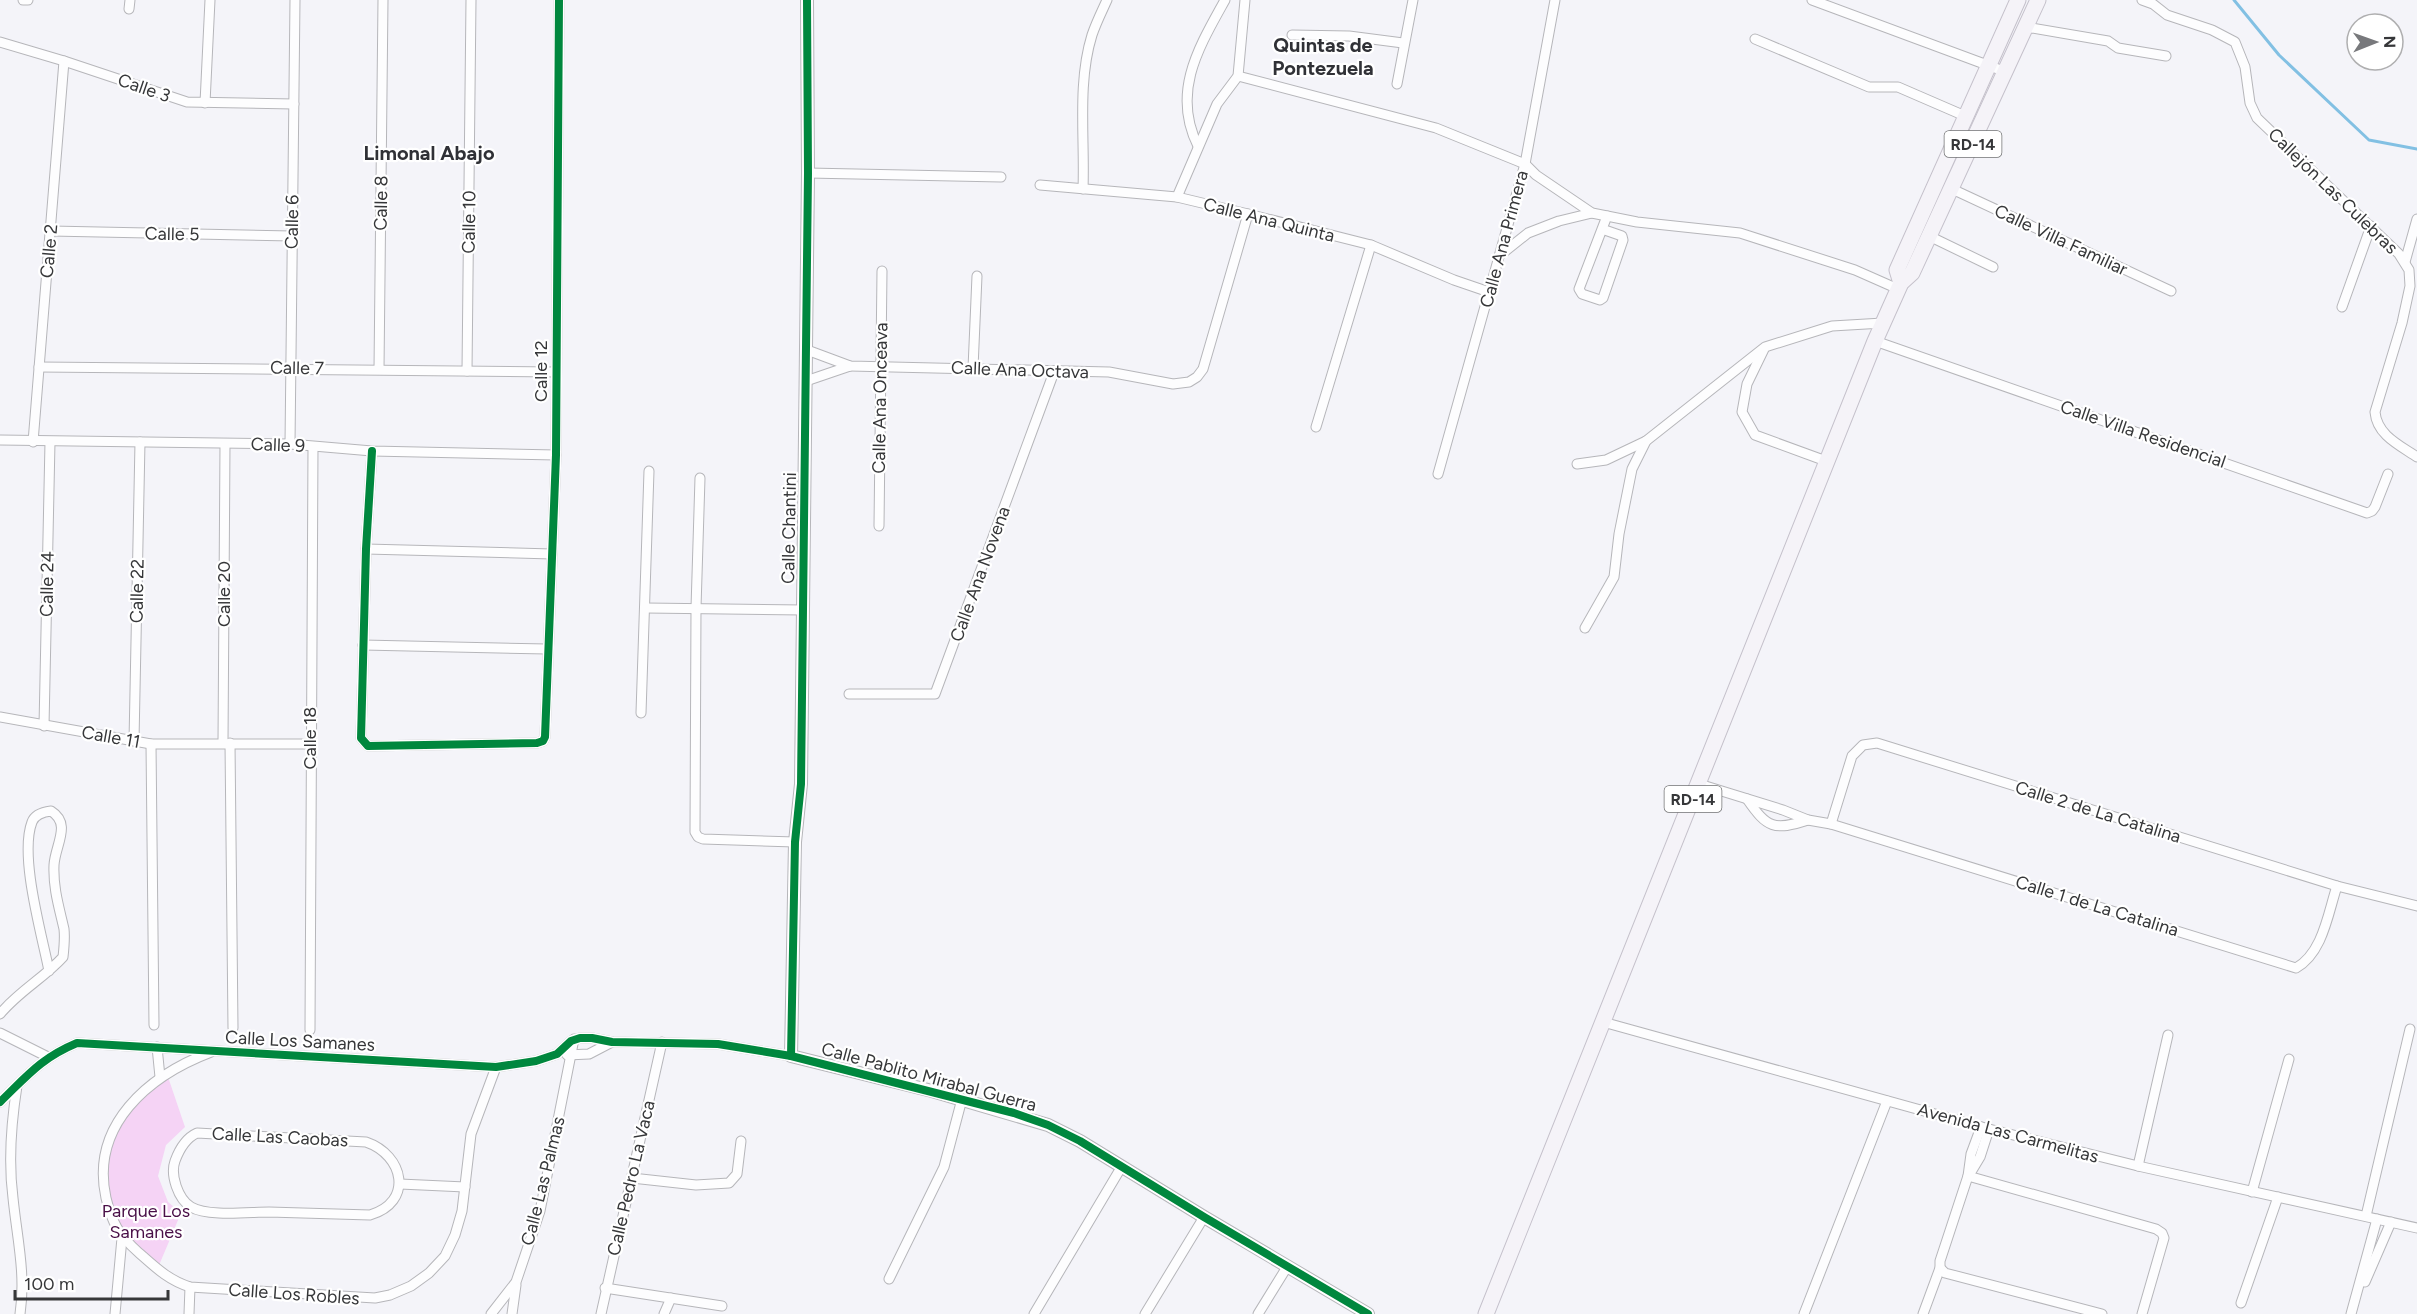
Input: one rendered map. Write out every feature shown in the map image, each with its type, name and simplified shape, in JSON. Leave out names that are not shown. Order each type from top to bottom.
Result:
[{"type":"main road","name":"RD-14","points":[[1899,286],[1897,270],[2018,0]]},
{"type":"main road","name":"RD-14","points":[[1486,1314],[1875,341],[1899,286],[1912,273],[2038,0]]},
{"type":"street","points":[[23,0],[28,0]]},
{"type":"street","points":[[205,103],[210,0]]},
{"type":"street","name":"Calle 6","points":[[290,444],[295,0]]},
{"type":"street","name":"Calle 8","points":[[379,369],[383,0]]},
{"type":"street","name":"Calle 10","points":[[467,371],[471,0]]},
{"type":"street","name":"Calle 12","points":[[363,645],[361,738],[368,746],[543,741],[545,737],[556,455],[559,0]]},
{"type":"street","name":"Calle Chantini","points":[[791,1056],[795,842],[801,784],[807,350],[807,0]]},
{"type":"street","points":[[1083,189],[1082,121],[1085,75],[1092,36],[1107,0]]},
{"type":"street","points":[[1198,146],[1190,124],[1190,71],[1202,42],[1225,0]]},
{"type":"street","points":[[1177,197],[1216,104],[1238,76],[1245,0]]},
{"type":"street","points":[[1397,84],[1413,0]]},
{"type":"street","name":"Calle Ana Primera","points":[[1438,474],[1524,164],[1555,0]]},
{"type":"street","points":[[1812,0],[2006,72]]},
{"type":"street","name":"Callejón Las Culebras","points":[[2142,0],[2153,4],[2168,15],[2212,30],[2235,42],[2246,67],[2250,103],[2257,118],[2371,226],[2405,262],[2414,280],[2375,412],[2376,423],[2380,430],[2417,457]]},
{"type":"street","points":[[2026,27],[2108,41],[2118,48],[2166,56]]},
{"type":"street","points":[[1292,35],[1349,36],[1403,43]]},
{"type":"street","points":[[1755,39],[1869,87],[1898,87],[1965,116]]},
{"type":"street","name":"Calle 3","points":[[0,42],[64,60],[173,98],[205,103],[294,104]]},
{"type":"street","name":"Calle 2","points":[[33,442],[64,60]]},
{"type":"street","points":[[1238,76],[1436,128],[1524,164],[1536,175],[1592,213],[1637,222],[1740,233],[1899,286]]},
{"type":"street","points":[[808,173],[1001,177]]},
{"type":"street","name":"Calle Ana Quinta","points":[[1040,185],[1177,197],[1371,245],[1454,280],[1489,292]]},
{"type":"street","name":"Calle Villa Familiar","points":[[1952,189],[2171,291]]},
{"type":"street","points":[[1499,256],[1528,233],[1559,221],[1592,213]]},
{"type":"street","name":"Calle Ana Octava","points":[[807,350],[850,366],[1109,372],[1173,384],[1189,382],[1203,369],[1248,214]]},
{"type":"street","points":[[1602,229],[1622,236],[1623,240],[1603,298],[1600,300],[1579,292],[1606,216]]},
{"type":"street","points":[[2405,262],[2417,219]]},
{"type":"street","points":[[2342,307],[2371,226]]},
{"type":"street","name":"Calle 5","points":[[51,231],[292,236]]},
{"type":"street","points":[[1929,236],[1993,267]]},
{"type":"street","points":[[1316,427],[1371,245]]},
{"type":"street","name":"Calle Ana Onceava","points":[[879,526],[882,271]]},
{"type":"street","points":[[973,368],[977,276]]},
{"type":"street","points":[[1577,464],[1606,460],[1646,441],[1765,347],[1832,326],[1883,323]]},
{"type":"street","name":"Calle Villa Residencial","points":[[1875,341],[2367,513],[2375,507],[2388,474]]},
{"type":"street","points":[[1765,347],[1747,384],[1742,412],[1755,435],[1826,461]]},
{"type":"street","name":"Calle Ana Octava","points":[[806,381],[850,366]]},
{"type":"street","name":"Calle 7","points":[[39,367],[555,372]]},
{"type":"street","name":"Calle Ana Novena","points":[[849,694],[935,694],[1054,372]]},
{"type":"street","name":"Calle 9","points":[[0,440],[290,444],[372,451],[556,455]]},
{"type":"street","points":[[1585,628],[1614,577],[1619,534],[1632,470],[1646,441]]},
{"type":"street","name":"Calle 24","points":[[44,726],[50,442]]},
{"type":"street","name":"Calle 22","points":[[134,741],[140,442]]},
{"type":"street","name":"Calle 20","points":[[225,444],[226,743],[233,1028]]},
{"type":"street","name":"Calle 18","points":[[310,1030],[313,447]]},
{"type":"street","points":[[372,451],[363,645],[547,649]]},
{"type":"street","points":[[641,712],[649,471]]},
{"type":"street","points":[[700,478],[696,608],[695,832],[703,839],[795,842]]},
{"type":"street","points":[[366,549],[552,554]]},
{"type":"street","points":[[646,608],[803,610]]},
{"type":"street","name":"Calle 11","points":[[0,717],[151,744],[310,744]]},
{"type":"street","name":"Calle 2 de La Catalina","points":[[1831,824],[1852,756],[1863,745],[1877,743],[2337,886],[2417,906]]},
{"type":"street","points":[[151,744],[154,1025]]},
{"type":"street","points":[[1699,784],[1748,798],[1808,820]]},
{"type":"street","points":[[1748,798],[1767,824],[1786,827],[1808,820]]},
{"type":"street","points":[[0,1014],[14,998],[49,971],[63,957],[64,931],[54,887],[54,862],[62,823],[51,811],[40,813],[32,822],[29,870],[49,971]]},
{"type":"street","name":"Calle 1 de La Catalina","points":[[1808,820],[1831,824],[2296,968],[2307,962],[2315,948],[2337,886]]},
{"type":"street","name":"Avenida Las Carmelitas","points":[[1603,1022],[1985,1128],[2138,1166],[2417,1228]]},
{"type":"street","points":[[2366,1216],[2410,1029]]},
{"type":"street","points":[[0,1033],[48,1057]]},
{"type":"street","points":[[2138,1166],[2168,1035]]},
{"type":"street","points":[[574,1039],[592,1038],[612,1042]]},
{"type":"street","name":"Calle Los Samanes","points":[[0,1102],[33,1068],[48,1057],[77,1043],[496,1067],[536,1061],[559,1053],[574,1039]]},
{"type":"street","name":"Calle Las Palmas","points":[[490,1314],[516,1282],[540,1211],[574,1039]]},
{"type":"street","points":[[559,1053],[572,1056],[589,1054],[612,1042]]},
{"type":"street","name":"Calle Pablito Mirabal Guerra","points":[[612,1042],[718,1044],[791,1056],[962,1099],[1048,1125],[1080,1141],[1367,1314]]},
{"type":"street","name":"Calle Pedro La Vaca","points":[[601,1314],[662,1042]]},
{"type":"street","points":[[157,1047],[160,1077]]},
{"type":"street","name":"Calle Los Robles","points":[[214,1051],[160,1077],[128,1107],[113,1130],[103,1156],[102,1180],[108,1204],[122,1238],[167,1277],[190,1287],[359,1299],[390,1295],[411,1286],[429,1274],[445,1256],[460,1219],[471,1134],[496,1067]]},
{"type":"street","points":[[2252,1192],[2289,1059]]},
{"type":"street","points":[[17,1086],[11,1127],[10,1164],[21,1254],[23,1292],[20,1314]]},
{"type":"street","points":[[889,1279],[944,1167],[962,1099]]},
{"type":"street","points":[[1804,1314],[1887,1101]]},
{"type":"street","points":[[1923,1314],[1940,1268],[1940,1261],[1968,1176],[1971,1154],[1985,1128]]},
{"type":"street","name":"Calle Las Caobas","points":[[197,1133],[366,1142],[383,1150],[388,1156],[396,1166],[400,1184],[396,1196],[389,1205],[381,1212],[370,1215],[227,1212],[198,1210],[190,1206],[180,1192],[173,1171],[180,1150],[197,1133]]},
{"type":"street","points":[[632,1178],[696,1185],[729,1183],[734,1180],[736,1174],[741,1141]]},
{"type":"street","points":[[1034,1314],[1122,1166]]},
{"type":"street","points":[[1968,1176],[2156,1229],[2162,1233],[2164,1238],[2142,1314]]},
{"type":"street","points":[[400,1184],[465,1186]]},
{"type":"street","points":[[2241,1302],[2278,1197]]},
{"type":"street","points":[[1145,1314],[1204,1217]]},
{"type":"street","points":[[2351,1313],[2377,1219]]},
{"type":"street","points":[[2351,1313],[2391,1222]]},
{"type":"street","points":[[115,1314],[122,1238]]},
{"type":"street","points":[[1258,1314],[1287,1267]]},
{"type":"street","points":[[1940,1268],[1945,1273],[2102,1314]]},
{"type":"street","points":[[512,1314],[516,1282]]},
{"type":"street","points":[[189,1314],[190,1287]]},
{"type":"street","points":[[605,1288],[722,1306]]},
{"type":"street","points":[[664,1314],[671,1298]]},
{"type":"green space","name":"Parque Los Samanes","points":[[167,1074],[185,1127],[166,1145],[158,1176],[168,1202],[181,1213],[157,1270],[122,1238],[108,1204],[103,1156],[128,1107]]},
{"type":"waterway","points":[[2234,0],[2279,55],[2369,140],[2417,149]]},
{"type":"cycle path","points":[[372,451],[366,549],[361,738],[368,746],[537,743],[543,741],[545,737],[556,455],[559,0]]},
{"type":"cycle path","points":[[791,1056],[795,842],[801,784],[808,173],[807,0]]},
{"type":"cycle path","points":[[0,1102],[44,1061],[77,1043],[496,1067],[536,1061],[557,1054],[571,1041],[580,1038],[612,1042],[718,1044],[791,1056],[1014,1113],[1048,1125],[1080,1141],[1368,1314]]},
{"type":"district","name":"Quintas de Pontezuela","points":[[1323,56]]},
{"type":"district","name":"Limonal Abajo","points":[[429,153]]}]
